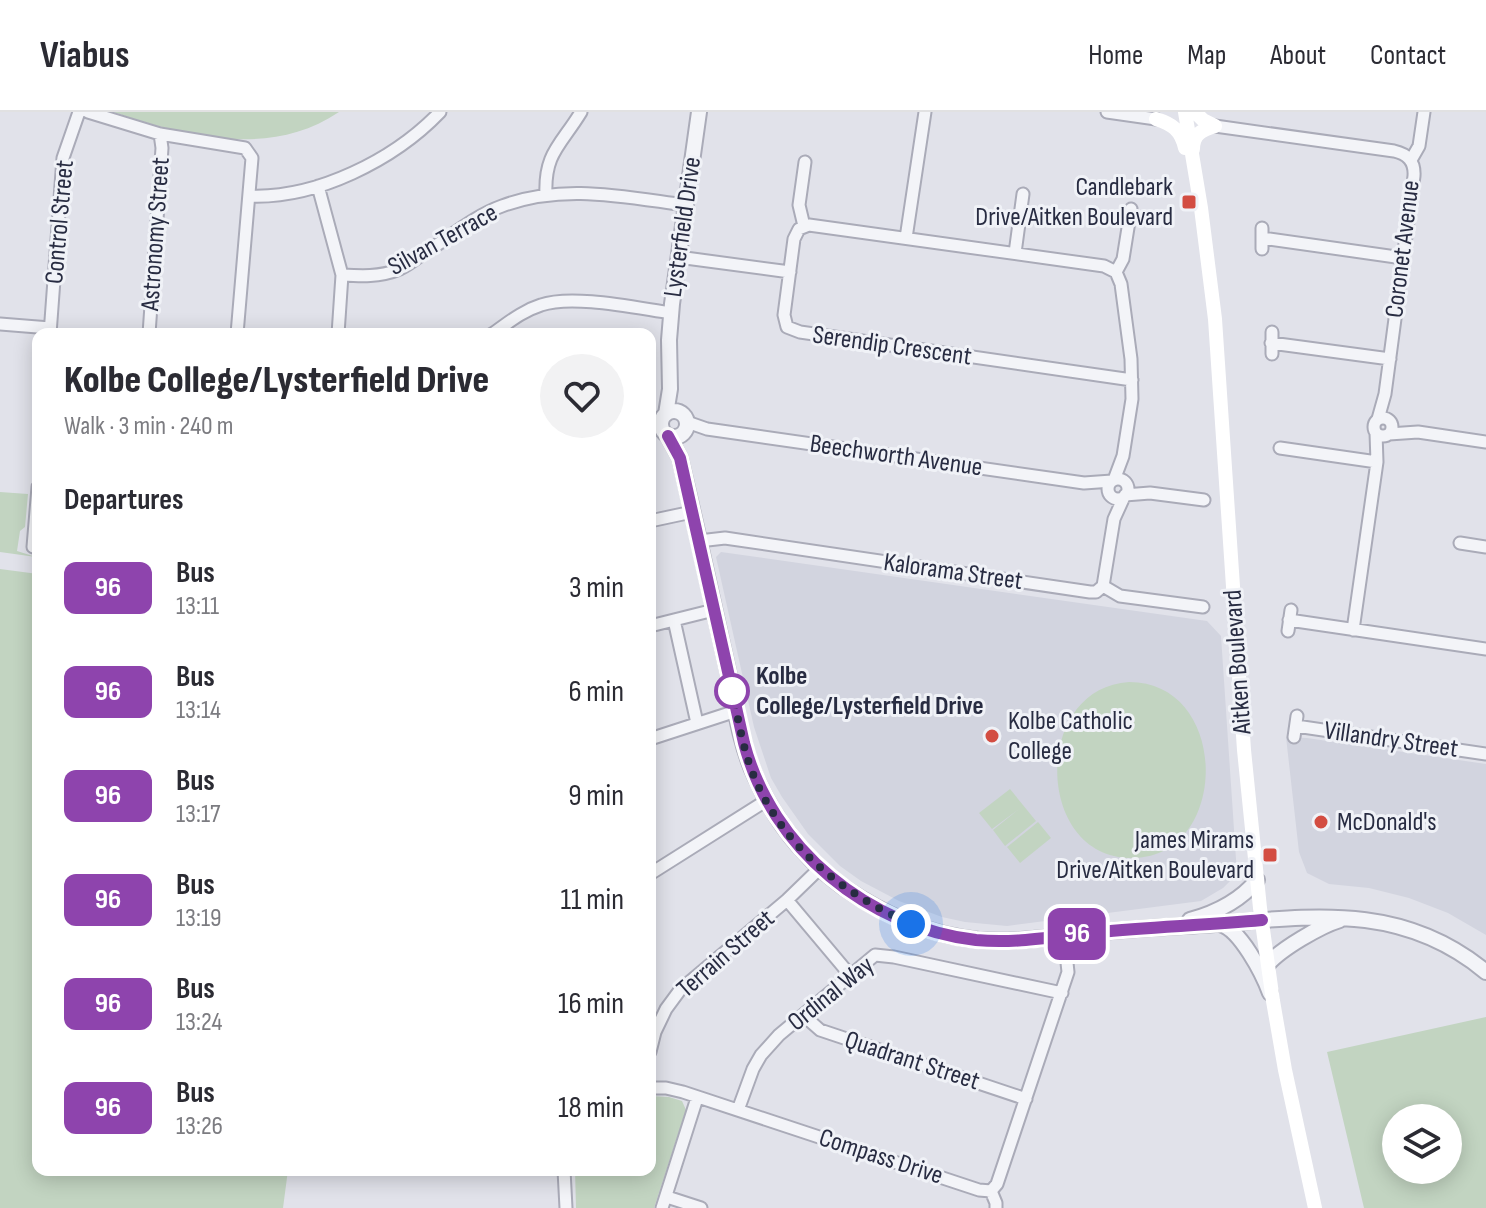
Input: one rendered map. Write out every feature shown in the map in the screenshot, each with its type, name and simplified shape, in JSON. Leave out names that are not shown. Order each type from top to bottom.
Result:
[{"type":"main road","points":[[1156,119],[1175,112]]},
{"type":"main road","name":"Aitken Boulevard","points":[[1185,112],[1207,249],[1220,374],[1243,735],[1257,880],[1285,1070],[1315,1208]]},
{"type":"main road","points":[[1195,112],[1215,126]]},
{"type":"main road","points":[[1156,119],[1175,127],[1181,135],[1192,195],[1207,249]]},
{"type":"main road","points":[[1193,157],[1193,143],[1198,133],[1215,126]]},
{"type":"street","name":"Control Street","points":[[50,328],[63,158],[79,112]]},
{"type":"street","points":[[88,112],[160,134],[245,148],[252,158],[238,328]]},
{"type":"street","points":[[249,196],[277,195],[318,186],[363,167],[414,135],[440,112]]},
{"type":"street","points":[[546,195],[548,162],[581,112]]},
{"type":"street","name":"Lysterfield Drive","points":[[699,112],[671,313],[669,424],[680,458],[751,769],[795,842],[847,890],[881,911],[945,935],[1031,941],[1064,935],[1262,920],[1352,917],[1413,930],[1461,954],[1486,972]]},
{"type":"street","points":[[906,238],[925,112]]},
{"type":"street","points":[[1107,112],[1156,119]]},
{"type":"street","points":[[1408,157],[1420,138],[1424,112]]},
{"type":"street","name":"Coronet Avenue","points":[[1215,126],[1394,151],[1408,157],[1413,165],[1385,394],[1385,428],[1377,462],[1353,630]]},
{"type":"street","name":"Astronomy Street","points":[[149,328],[162,148],[160,134]]},
{"type":"street","points":[[805,162],[799,205],[804,226],[1104,266],[1116,272],[1121,284],[1131,359],[1132,399],[1103,586],[1120,596],[1203,607]]},
{"type":"street","points":[[318,186],[342,275],[338,328]]},
{"type":"street","name":"Silvan Terrace","points":[[342,275],[375,276],[399,270],[502,206],[546,195],[593,193],[685,205]]},
{"type":"street","points":[[1015,253],[1023,194]]},
{"type":"street","points":[[1116,272],[1123,259],[1131,209]]},
{"type":"street","name":"Serendip Crescent","points":[[804,226],[796,233],[784,315],[787,327],[792,331],[1132,380]]},
{"type":"street","points":[[1262,238],[1403,258]]},
{"type":"street","points":[[678,257],[790,272]]},
{"type":"street","points":[[501,328],[521,314],[555,301],[671,313]]},
{"type":"street","points":[[0,324],[32,328]]},
{"type":"street","points":[[1272,343],[1390,359]]},
{"type":"street","name":"Beechworth Avenue","points":[[669,424],[1119,488]]},
{"type":"street","points":[[1385,428],[1486,442]]},
{"type":"street","points":[[1280,450],[1377,462]]},
{"type":"street","points":[[1119,488],[1204,500]]},
{"type":"street","points":[[656,520],[692,512]]},
{"type":"street","name":"Kalorama Street","points":[[700,545],[717,538],[1090,592],[1096,592],[1103,586]]},
{"type":"street","points":[[1460,543],[1486,547]]},
{"type":"street","points":[[656,624],[714,610]]},
{"type":"street","points":[[674,620],[697,723]]},
{"type":"street","points":[[1289,621],[1486,649]]},
{"type":"street","points":[[656,737],[736,711]]},
{"type":"street","name":"Villandry Street","points":[[1296,726],[1486,754]]},
{"type":"street","points":[[656,870],[767,800]]},
{"type":"street","name":"Terrain Street","points":[[656,1030],[680,990],[787,900],[820,868]]},
{"type":"street","points":[[1159,928],[1199,918],[1227,905],[1257,880]]},
{"type":"street","points":[[787,900],[850,975]]},
{"type":"street","points":[[1268,964],[1321,928],[1352,917]]},
{"type":"street","points":[[1214,924],[1226,925],[1234,932],[1267,984],[1273,1001]]},
{"type":"street","points":[[996,1208],[991,1191],[997,1184],[1068,972],[1064,935]]},
{"type":"street","name":"Ordinal Way","points":[[738,1110],[761,1055],[779,1035],[871,956],[878,954],[1062,993]]},
{"type":"street","name":"Quadrant Street","points":[[803,1015],[820,1030],[1026,1099]]},
{"type":"street","name":"Compass Drive","points":[[656,1088],[666,1088],[738,1110],[979,1190],[991,1191]]},
{"type":"street","points":[[697,1098],[664,1203],[701,1208]]},
{"type":"street","points":[[564,1176],[566,1208]]},
{"type":"shaded area","name":"Kolbe Catholic College","points":[[721,552],[1207,621],[1221,636],[1237,874],[1223,888],[1201,901],[1007,926],[942,917],[899,901],[861,881],[840,866],[808,834],[771,778],[754,727],[716,557]]},
{"type":"shaded area","points":[[1286,737],[1486,764],[1486,935],[1448,913],[1409,898],[1369,888],[1329,884],[1307,873],[1299,852]]},
{"type":"green space","points":[[113,112],[339,112],[312,126],[284,135],[227,139],[169,129]]},
{"type":"green space","points":[[0,492],[28,494],[25,527],[20,531],[17,551],[32,556],[0,552]]},
{"type":"green space","points":[[0,569],[32,573],[32,1176],[287,1176],[283,1208],[0,1208]]},
{"type":"green space","points":[[1129,682],[1162,689],[1186,709],[1201,737],[1206,769],[1202,801],[1188,830],[1166,850],[1134,858],[1101,852],[1077,833],[1063,805],[1057,773],[1061,741],[1074,712],[1097,691]]},
{"type":"green space","points":[[1010,789],[1036,821],[1005,846],[993,830],[1019,809],[992,829],[979,813]]},
{"type":"green space","points":[[1038,822],[1051,838],[1020,863],[1007,847]]},
{"type":"green space","points":[[1486,1017],[1486,1208],[1364,1208],[1327,1052]]},
{"type":"green space","points":[[656,1096],[682,1101],[686,1110],[654,1208],[576,1208],[575,1176],[656,1176]]},
{"type":"bus line","name":"96","points":[[668,436],[680,458],[751,769],[779,821],[825,873],[881,911],[945,935],[977,940],[1031,941],[1105,931],[1262,920]]},
{"type":"place","name":"Candlebark Drive/Aitken Boulevard","points":[[1189,202]]},
{"type":"place","name":"Kolbe College/Lysterfield Drive","points":[[732,691]]},
{"type":"place","name":"Kolbe Catholic College","points":[[992,736]]},
{"type":"place","name":"McDonald's","points":[[1321,822]]},
{"type":"place","name":"James Mirams Drive/Aitken Boulevard","points":[[1270,855]]},
{"type":"route","points":[[732,691],[751,769],[772,810],[795,842],[825,873],[847,890],[881,911],[911,924]]}]
